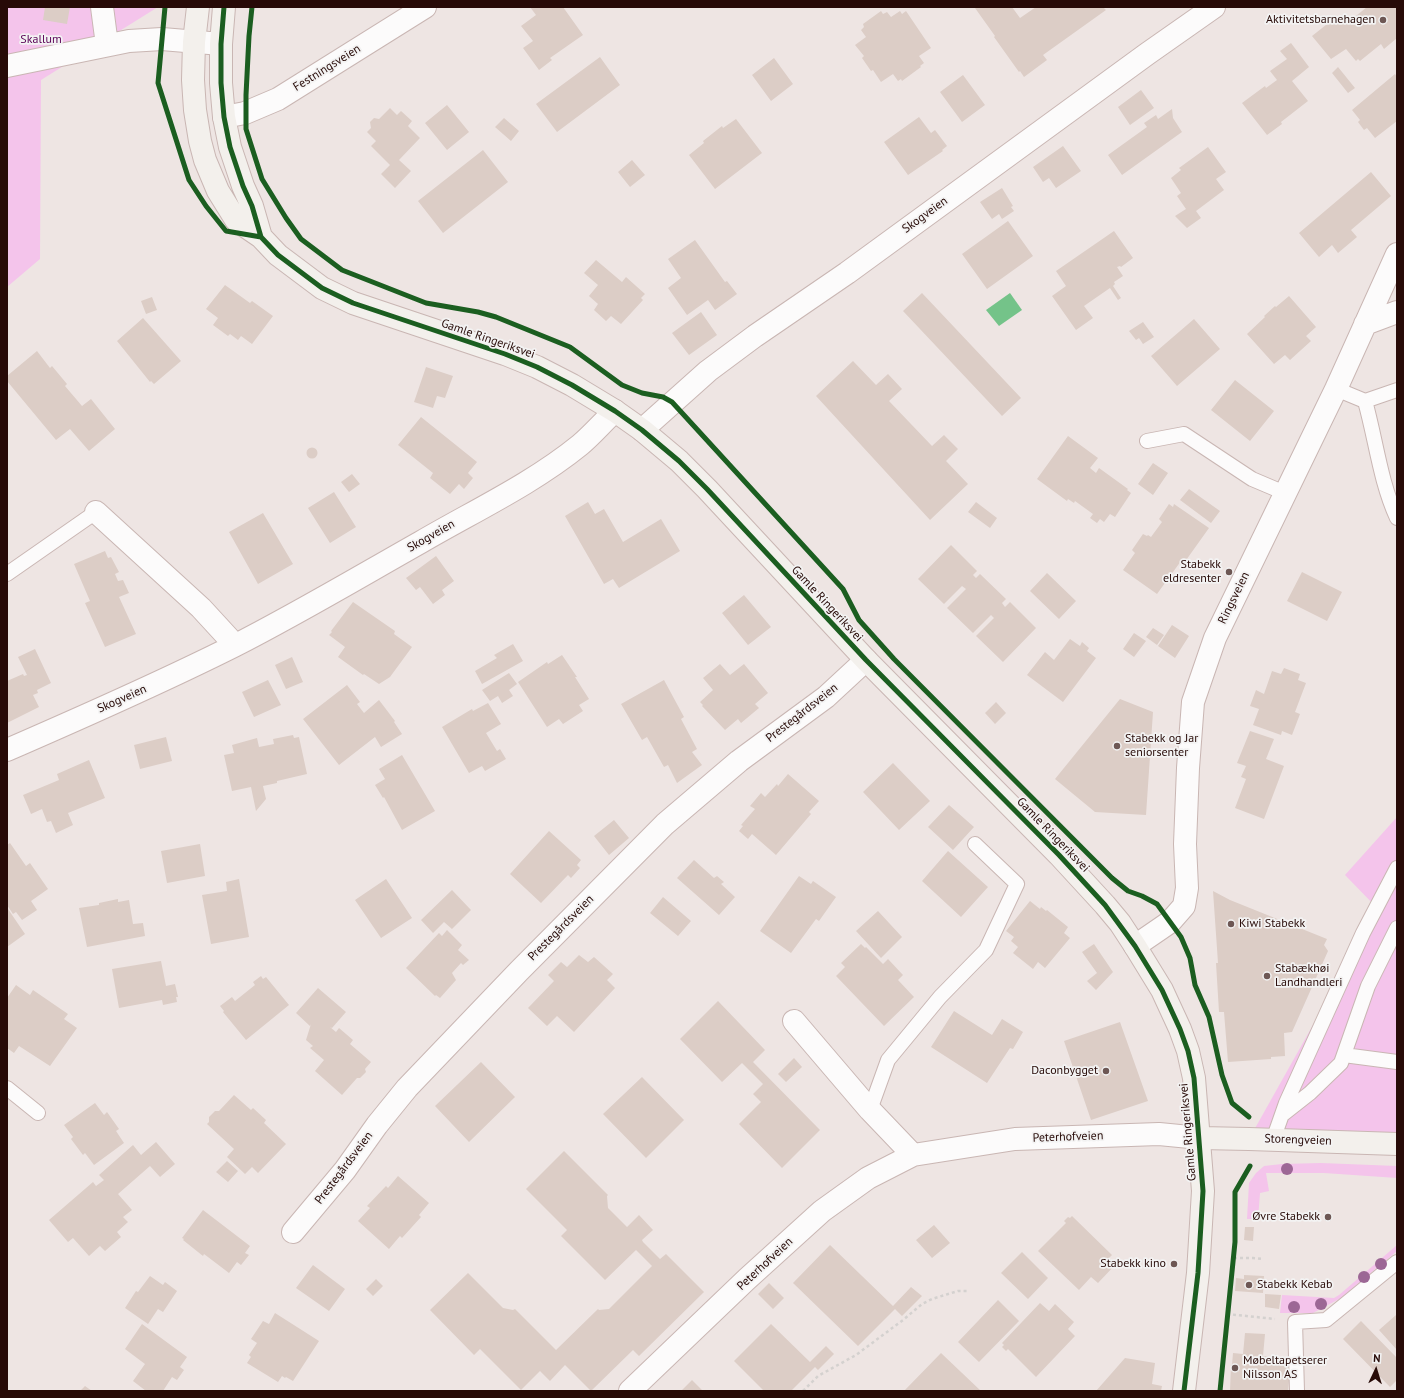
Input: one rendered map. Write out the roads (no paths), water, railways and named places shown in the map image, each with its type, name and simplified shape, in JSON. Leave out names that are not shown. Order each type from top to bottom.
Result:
[{"type":"main road","name":"Gamle Ringeriksvei","points":[[198,7],[194,42],[193,80],[195,110],[200,140],[205,160],[218,191],[236,220],[261,237],[278,255],[322,288],[353,303],[486,347],[537,367],[572,385],[615,411],[642,430],[679,461],[707,489],[866,660],[1059,854],[1105,905],[1135,946],[1162,990],[1180,1029],[1188,1051],[1194,1078],[1200,1138],[1203,1191],[1194,1310],[1184,1391]]},
{"type":"main road","name":"Gamle Ringeriksvei","points":[[224,7],[221,44],[221,83],[224,117],[230,147],[243,186],[252,206],[261,237]]},
{"type":"main road","name":"Storengveien","points":[[1200,1138],[1397,1144]]},
{"type":"street","points":[[102,7],[107,45]]},
{"type":"street","name":"Festningsveien","points":[[224,117],[245,113],[278,98],[425,7]]},
{"type":"street","name":"Skogveien","points":[[642,430],[708,371],[755,336],[847,273],[1083,100],[1214,7]]},
{"type":"street","points":[[7,66],[129,41],[162,38],[221,44]]},
{"type":"street","name":"Ringsveien","points":[[1135,946],[1170,922],[1184,906],[1187,888],[1185,844],[1188,768],[1193,702],[1215,638],[1336,389],[1397,254]]},
{"type":"street","points":[[1365,324],[1397,312]]},
{"type":"street","name":"Skogveien","points":[[7,750],[180,672],[236,645],[333,592],[499,499],[544,471],[581,444],[615,411]]},
{"type":"street","points":[[96,512],[201,608],[236,645]]},
{"type":"street","name":"Prestegårdsveien","points":[[293,1232],[345,1170],[377,1125],[407,1088],[562,926],[665,824],[739,761],[826,697],[866,660]]},
{"type":"street","points":[[794,1021],[870,1110],[913,1154]]},
{"type":"street","name":"Peterhofveien","points":[[630,1391],[747,1279],[822,1211],[868,1178],[913,1154],[1015,1139],[1159,1134],[1200,1138]]},
{"type":"lane","points":[[1336,389],[1365,401],[1397,390]]},
{"type":"lane","points":[[1365,401],[1371,421],[1381,472],[1392,487],[1397,518]]},
{"type":"lane","points":[[1147,441],[1184,434],[1252,479],[1285,493]]},
{"type":"lane","points":[[7,574],[96,512]]},
{"type":"lane","points":[[870,1110],[888,1060],[940,998],[986,950],[1017,884],[975,844]]},
{"type":"lane","points":[[1273,1140],[1286,1103],[1363,933],[1397,868]]},
{"type":"lane","points":[[1282,1115],[1315,1088],[1341,1062],[1368,986],[1397,928]]},
{"type":"lane","points":[[1344,1055],[1397,1062]]},
{"type":"lane","points":[[7,1088],[38,1113]]},
{"type":"lane","points":[[1297,1391],[1295,1322],[1326,1320],[1397,1262]]},
{"type":"place","name":"Aktivitetsbarnehagen","points":[[1383,20]]},
{"type":"place","name":"Stabekk eldresenter","points":[[1229,572]]},
{"type":"place","name":"Stabekk og Jar seniorsenter","points":[[1117,746]]},
{"type":"place","name":"Kiwi Stabekk","points":[[1231,924]]},
{"type":"place","name":"Stabækhøi Landhandleri","points":[[1267,976]]},
{"type":"place","name":"Daconbygget","points":[[1106,1071]]},
{"type":"place","name":"Øvre Stabekk","points":[[1328,1217]]},
{"type":"place","name":"Stabekk kino","points":[[1174,1264]]},
{"type":"place","name":"Stabekk Kebab","points":[[1249,1285]]},
{"type":"place","name":"Møbeltapetserer Nilsson AS","points":[[1235,1368]]},
{"type":"park label","name":"Skallum","points":[[41,40]]}]
